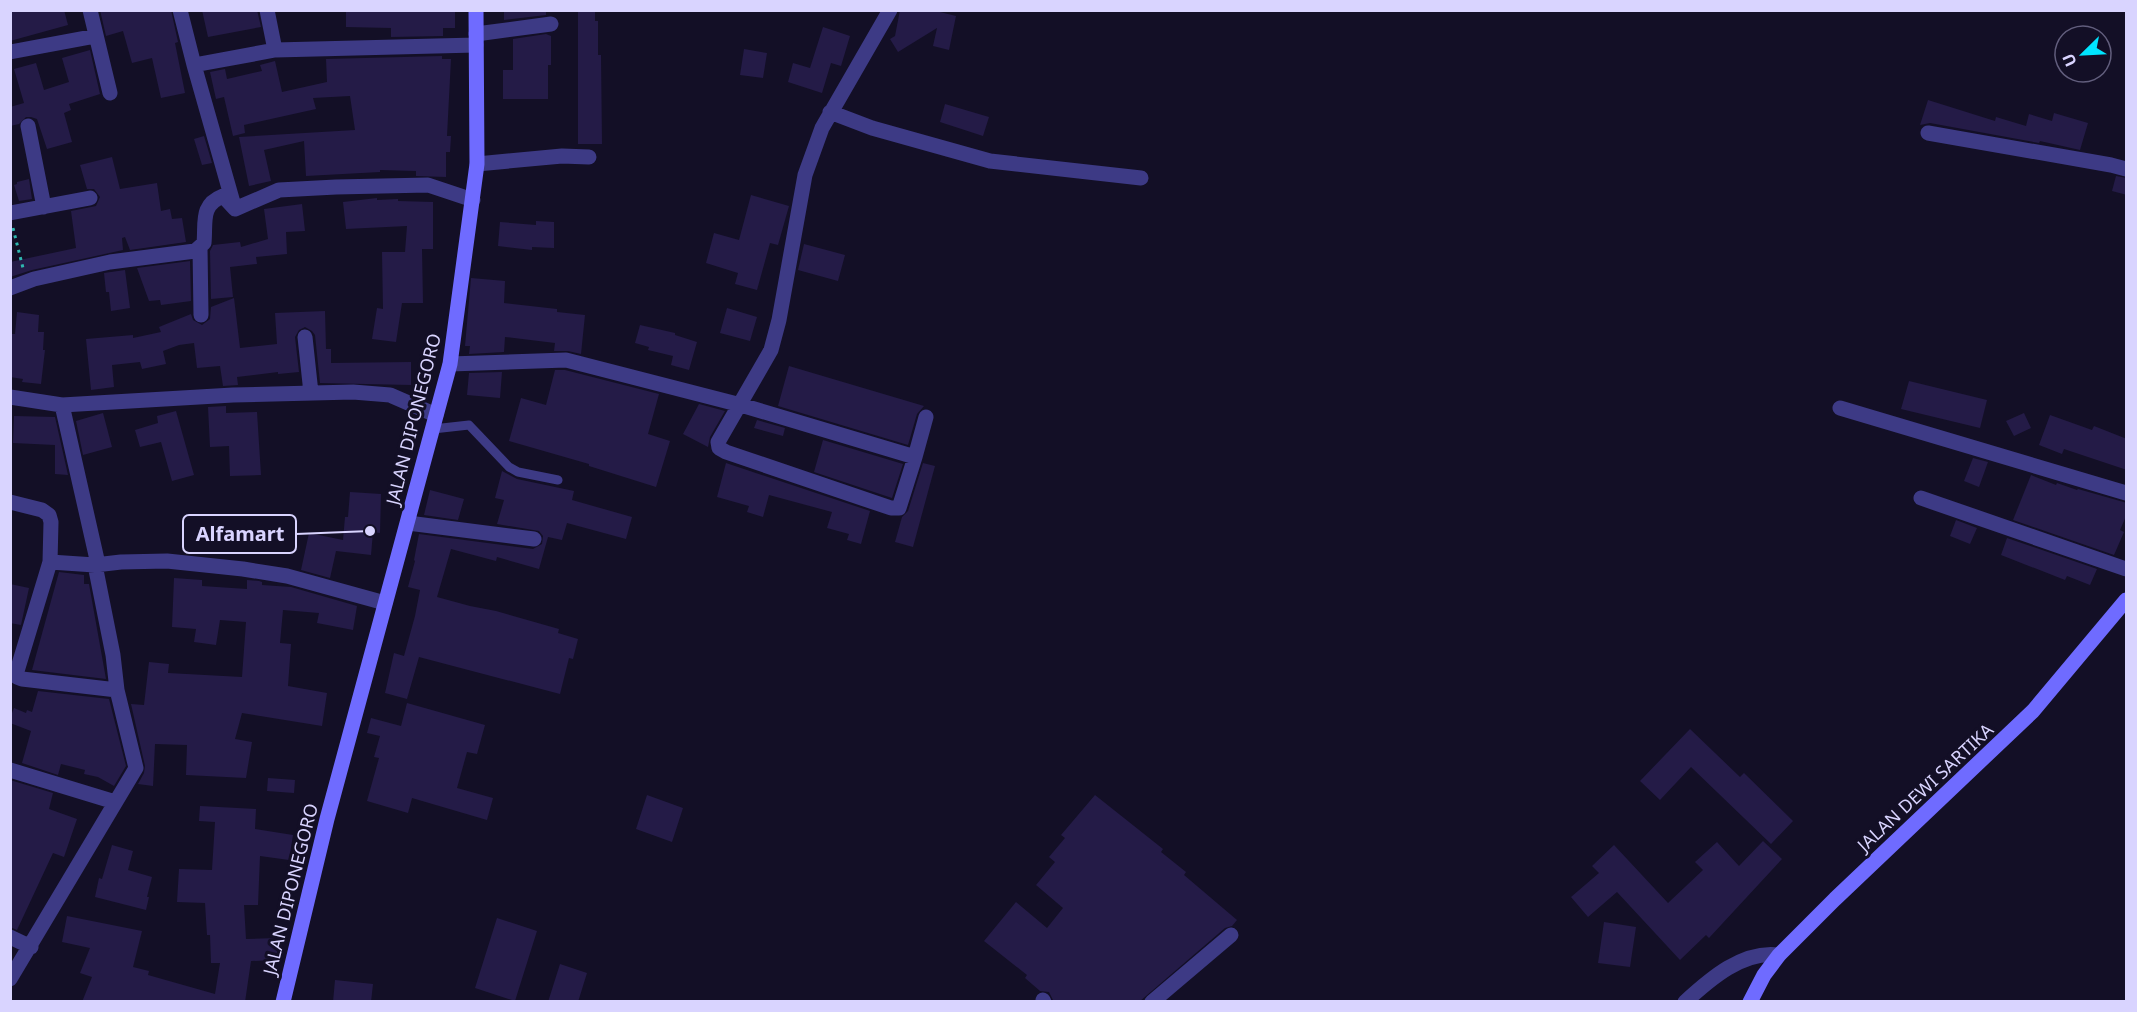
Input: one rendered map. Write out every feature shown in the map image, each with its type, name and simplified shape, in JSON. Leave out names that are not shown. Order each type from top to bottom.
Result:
[{"type":"street","points":[[90,10],[110,93]]},
{"type":"street","points":[[180,10],[235,209]]},
{"type":"street","points":[[267,10],[275,50]]},
{"type":"street","name":"JALAN DIPONEGORO","points":[[283,1002],[327,819],[450,364],[477,164],[476,10]]},
{"type":"street","points":[[890,10],[822,128],[805,175],[779,320],[771,350],[718,442],[719,448],[726,452],[891,508],[898,508],[901,505],[926,417]]},
{"type":"street","points":[[194,65],[275,50],[476,39],[551,24]]},
{"type":"street","points":[[10,52],[96,36]]},
{"type":"street","points":[[830,112],[872,128],[990,161],[1141,178]]},
{"type":"street","points":[[28,126],[44,207]]},
{"type":"street","points":[[1928,133],[2127,169]]},
{"type":"street","points":[[477,164],[562,156],[589,157]]},
{"type":"street","points":[[235,209],[279,190],[336,187],[428,185],[473,200]]},
{"type":"street","points":[[201,315],[200,249],[204,243],[205,218],[209,205],[215,199],[224,196],[235,209]]},
{"type":"street","points":[[10,213],[90,198]]},
{"type":"street","points":[[10,288],[110,262],[200,249]]},
{"type":"street","points":[[305,337],[311,393]]},
{"type":"street","points":[[450,364],[566,360],[741,405],[915,456]]},
{"type":"street","points":[[10,397],[63,405],[222,395],[353,392],[390,395],[435,422]]},
{"type":"street","points":[[10,979],[136,768],[117,690],[97,565],[63,405]]},
{"type":"street","points":[[1840,408],[2127,493]]},
{"type":"street","points":[[1921,498],[2127,569]]},
{"type":"street","points":[[10,502],[42,510],[49,515],[51,522],[50,562],[16,671],[17,677],[117,690]]},
{"type":"street","points":[[408,524],[534,539]]},
{"type":"street","points":[[50,562],[97,565],[167,561],[243,569],[287,576],[385,603]]},
{"type":"street","name":"JALAN DEWI SARTIKA","points":[[1750,1002],[1764,975],[1779,955],[1843,891],[2034,711],[2127,600]]},
{"type":"street","points":[[10,770],[115,802]]},
{"type":"street","points":[[1152,1002],[1231,935]]},
{"type":"street","points":[[10,937],[31,947]]},
{"type":"street","points":[[1685,1002],[1711,979],[1745,960],[1760,954],[1779,955]]},
{"type":"lane","points":[[435,422],[469,425],[508,467],[518,472],[558,480]]},
{"type":"path","points":[[10,221],[27,282]]},
{"type":"building","points":[[10,10],[64,10],[68,25],[10,41]]},
{"type":"building","points":[[100,10],[171,10],[185,93],[161,98],[152,58],[132,63],[123,31],[106,36]]},
{"type":"building","points":[[202,10],[257,10],[261,27],[208,37]]},
{"type":"building","points":[[346,10],[455,10],[455,28],[443,28],[443,36],[391,37],[391,28],[346,27]]},
{"type":"building","points":[[504,10],[546,10],[546,15],[504,20]]},
{"type":"building","points":[[578,10],[595,10],[595,21],[598,21],[598,55],[601,55],[602,144],[578,144]]},
{"type":"building","points":[[900,10],[932,10],[956,16],[949,50],[933,46],[937,28],[898,52],[890,39],[895,36]]},
{"type":"building","points":[[823,27],[850,36],[841,66],[831,63],[822,93],[788,82],[793,63],[810,68]]},
{"type":"building","points":[[546,34],[551,36],[548,99],[503,99],[503,70],[513,70],[513,39]]},
{"type":"building","points":[[744,49],[767,53],[763,78],[740,75]]},
{"type":"building","points":[[90,50],[100,94],[69,104],[71,110],[64,113],[72,142],[47,149],[37,119],[31,117],[26,117],[19,124],[10,126],[10,107],[24,103],[14,69],[36,63],[44,90],[69,82],[62,58]]},
{"type":"building","points":[[442,56],[442,59],[451,59],[447,136],[451,136],[450,152],[446,152],[446,177],[416,176],[416,171],[380,170],[380,172],[306,176],[304,141],[264,150],[271,181],[249,186],[239,137],[355,130],[350,96],[313,98],[316,109],[244,125],[245,133],[233,136],[224,97],[216,99],[210,72],[225,69],[227,79],[262,71],[260,65],[275,61],[282,92],[327,82],[326,59]]},
{"type":"building","points":[[1928,100],[1995,121],[1996,117],[2026,126],[2029,114],[2052,121],[2054,113],[2088,123],[2080,150],[1930,123],[1920,125]]},
{"type":"building","points":[[945,104],[989,117],[983,136],[940,122]]},
{"type":"building","points":[[204,136],[212,163],[202,165],[194,139]]},
{"type":"building","points":[[112,157],[120,189],[157,183],[161,211],[170,209],[172,219],[182,218],[186,242],[130,250],[125,237],[122,238],[123,250],[10,277],[10,262],[76,248],[71,211],[96,206],[100,197],[94,189],[87,189],[80,165]]},
{"type":"building","points":[[2116,176],[2127,178],[2127,195],[2112,191]]},
{"type":"building","points":[[29,179],[32,199],[19,201],[14,185]]},
{"type":"building","points":[[751,195],[789,206],[778,245],[770,243],[757,290],[735,284],[738,273],[706,263],[714,233],[739,240]]},
{"type":"building","points":[[377,198],[377,200],[433,202],[433,249],[422,249],[423,303],[402,303],[396,342],[372,339],[377,308],[383,309],[382,252],[405,252],[407,226],[346,229],[343,202]]},
{"type":"building","points":[[302,204],[305,231],[286,232],[287,254],[256,257],[257,264],[230,267],[233,297],[211,299],[210,251],[213,245],[240,242],[241,247],[268,239],[264,209]]},
{"type":"building","points":[[536,221],[554,222],[554,248],[532,247],[532,250],[498,246],[500,222],[536,225]]},
{"type":"building","points":[[804,244],[845,255],[838,281],[798,270]]},
{"type":"building","points":[[190,261],[191,301],[161,305],[160,300],[149,301],[137,268]]},
{"type":"building","points":[[125,270],[130,308],[111,311],[104,273]]},
{"type":"building","points":[[471,278],[505,281],[504,303],[557,309],[557,312],[585,315],[581,354],[554,351],[555,343],[505,337],[504,352],[469,354],[470,346],[465,346]]},
{"type":"building","points":[[234,298],[240,348],[277,344],[275,313],[325,311],[326,349],[331,349],[331,363],[411,362],[411,385],[320,383],[315,335],[305,327],[299,330],[295,337],[299,372],[237,377],[238,385],[223,386],[220,366],[197,368],[194,343],[179,345],[163,351],[166,364],[142,369],[140,362],[112,365],[114,387],[91,390],[86,339],[133,335],[133,338],[161,332],[159,327],[191,314],[193,320],[202,325],[210,319],[211,307]]},
{"type":"building","points":[[727,308],[757,317],[750,341],[720,333]]},
{"type":"building","points":[[17,312],[39,315],[38,332],[44,332],[43,350],[45,350],[41,384],[22,382],[23,379],[10,377],[12,334],[15,334]]},
{"type":"building","points":[[640,325],[675,333],[675,335],[697,342],[689,370],[671,365],[673,356],[648,350],[649,347],[635,343]]},
{"type":"building","points":[[789,366],[924,406],[917,414],[908,445],[778,406]]},
{"type":"building","points":[[555,370],[565,370],[659,394],[648,434],[670,441],[656,487],[589,466],[589,464],[509,441],[521,398],[546,405]]},
{"type":"building","points":[[502,372],[500,398],[467,395],[469,373]]},
{"type":"building","points":[[1909,381],[1987,400],[1980,428],[1901,409]]},
{"type":"building","points":[[699,404],[725,411],[710,437],[708,447],[683,434]]},
{"type":"building","points":[[226,406],[226,413],[257,412],[261,475],[230,476],[229,446],[210,447],[208,407]]},
{"type":"building","points":[[176,411],[194,475],[172,481],[161,442],[140,447],[135,430],[158,423],[157,416]]},
{"type":"building","points":[[103,413],[112,447],[83,455],[76,421]]},
{"type":"building","points":[[2024,413],[2031,428],[2014,436],[2006,421]]},
{"type":"building","points":[[2050,415],[2092,430],[2094,426],[2127,439],[2127,470],[2064,449],[2062,454],[2039,445]]},
{"type":"building","points":[[14,416],[55,417],[68,475],[55,474],[55,445],[13,443]]},
{"type":"building","points":[[757,420],[785,428],[783,436],[754,428]]},
{"type":"building","points":[[823,440],[903,464],[892,498],[814,472]]},
{"type":"building","points":[[1973,458],[1988,462],[1979,487],[1964,481]]},
{"type":"building","points":[[726,463],[870,511],[861,544],[847,540],[849,534],[827,528],[832,512],[769,495],[763,517],[747,512],[749,506],[717,497]]},
{"type":"building","points":[[923,463],[935,466],[913,547],[895,542],[902,517],[908,511]]},
{"type":"building","points":[[502,471],[517,479],[574,491],[572,500],[632,517],[626,539],[567,523],[562,540],[548,537],[539,569],[497,557],[496,561],[451,549],[437,597],[559,629],[558,633],[578,639],[573,659],[569,658],[560,694],[419,657],[407,699],[385,693],[394,653],[404,656],[415,616],[420,590],[408,587],[419,534],[533,549],[542,544],[543,536],[539,531],[497,524],[504,500],[495,498]]},
{"type":"building","points":[[2031,475],[2056,485],[2057,483],[2127,503],[2127,514],[2120,530],[2124,532],[2114,555],[2013,520]]},
{"type":"building","points":[[430,490],[464,499],[458,520],[424,515]]},
{"type":"building","points":[[350,492],[381,494],[380,533],[373,532],[371,555],[336,551],[330,578],[301,570],[309,533],[343,540]]},
{"type":"building","points":[[1956,520],[1977,528],[1970,544],[1950,536]]},
{"type":"building","points":[[2007,538],[2097,569],[2090,585],[2067,576],[2065,580],[2001,555]]},
{"type":"building","points":[[59,572],[84,575],[84,584],[89,584],[106,679],[32,670]]},
{"type":"building","points":[[174,578],[202,580],[202,586],[247,589],[247,580],[259,581],[262,585],[291,587],[357,606],[353,630],[317,623],[319,613],[283,610],[280,643],[291,644],[288,686],[327,693],[322,726],[242,713],[235,739],[252,742],[246,778],[186,775],[187,745],[155,744],[153,786],[138,784],[145,766],[131,704],[144,705],[149,662],[169,664],[168,673],[242,677],[246,622],[220,620],[216,645],[194,642],[196,629],[172,627]]},
{"type":"building","points":[[10,584],[29,588],[21,625],[10,623]]},
{"type":"building","points":[[38,691],[109,699],[126,766],[114,786],[98,777],[84,774],[85,770],[61,764],[58,775],[22,763],[31,731],[10,723],[10,718],[14,708],[26,713],[27,710],[32,712]]},
{"type":"building","points":[[407,703],[485,725],[477,754],[467,752],[457,788],[493,798],[487,820],[412,798],[408,813],[367,801],[379,758],[374,757],[380,736],[367,733],[371,718],[401,726]]},
{"type":"building","points":[[1690,729],[1740,777],[1744,773],[1793,821],[1771,844],[1691,767],[1660,800],[1640,781]]},
{"type":"building","points":[[268,778],[295,780],[294,793],[267,791]]},
{"type":"building","points":[[10,780],[53,793],[49,809],[77,819],[64,857],[53,853],[17,930],[10,927]]},
{"type":"building","points":[[647,795],[683,808],[672,842],[636,829]]},
{"type":"building","points":[[1095,795],[1163,849],[1161,852],[1186,872],[1184,875],[1237,920],[1139,1002],[1054,1002],[1049,992],[1040,991],[1025,978],[1027,975],[984,941],[1016,902],[1047,928],[1063,908],[1036,885],[1055,862],[1049,857],[1065,838],[1061,835]]},
{"type":"building","points":[[200,806],[256,809],[255,829],[293,835],[289,860],[260,856],[258,905],[244,905],[246,939],[277,938],[278,960],[251,961],[245,1002],[82,1002],[92,977],[80,973],[90,948],[62,942],[67,916],[142,931],[133,967],[149,971],[148,975],[215,994],[220,963],[211,963],[205,903],[177,902],[179,869],[212,870],[215,822],[199,821]]},
{"type":"building","points":[[1763,841],[1782,859],[1709,938],[1706,935],[1680,960],[1617,892],[1588,917],[1571,897],[1599,873],[1592,866],[1614,845],[1668,903],[1703,870],[1695,862],[1717,842],[1739,866]]},
{"type":"building","points":[[112,845],[133,851],[128,870],[152,877],[146,910],[95,897],[99,878],[102,879]]},
{"type":"building","points":[[497,918],[537,931],[515,1001],[475,988]]},
{"type":"building","points":[[1604,922],[1636,927],[1630,967],[1598,963]]},
{"type":"building","points":[[560,964],[587,973],[578,1002],[548,1002]]},
{"type":"building","points":[[335,980],[373,984],[371,1002],[333,1002]]},
{"type":"place","name":"Alfamart","points":[[370,531]]}]
